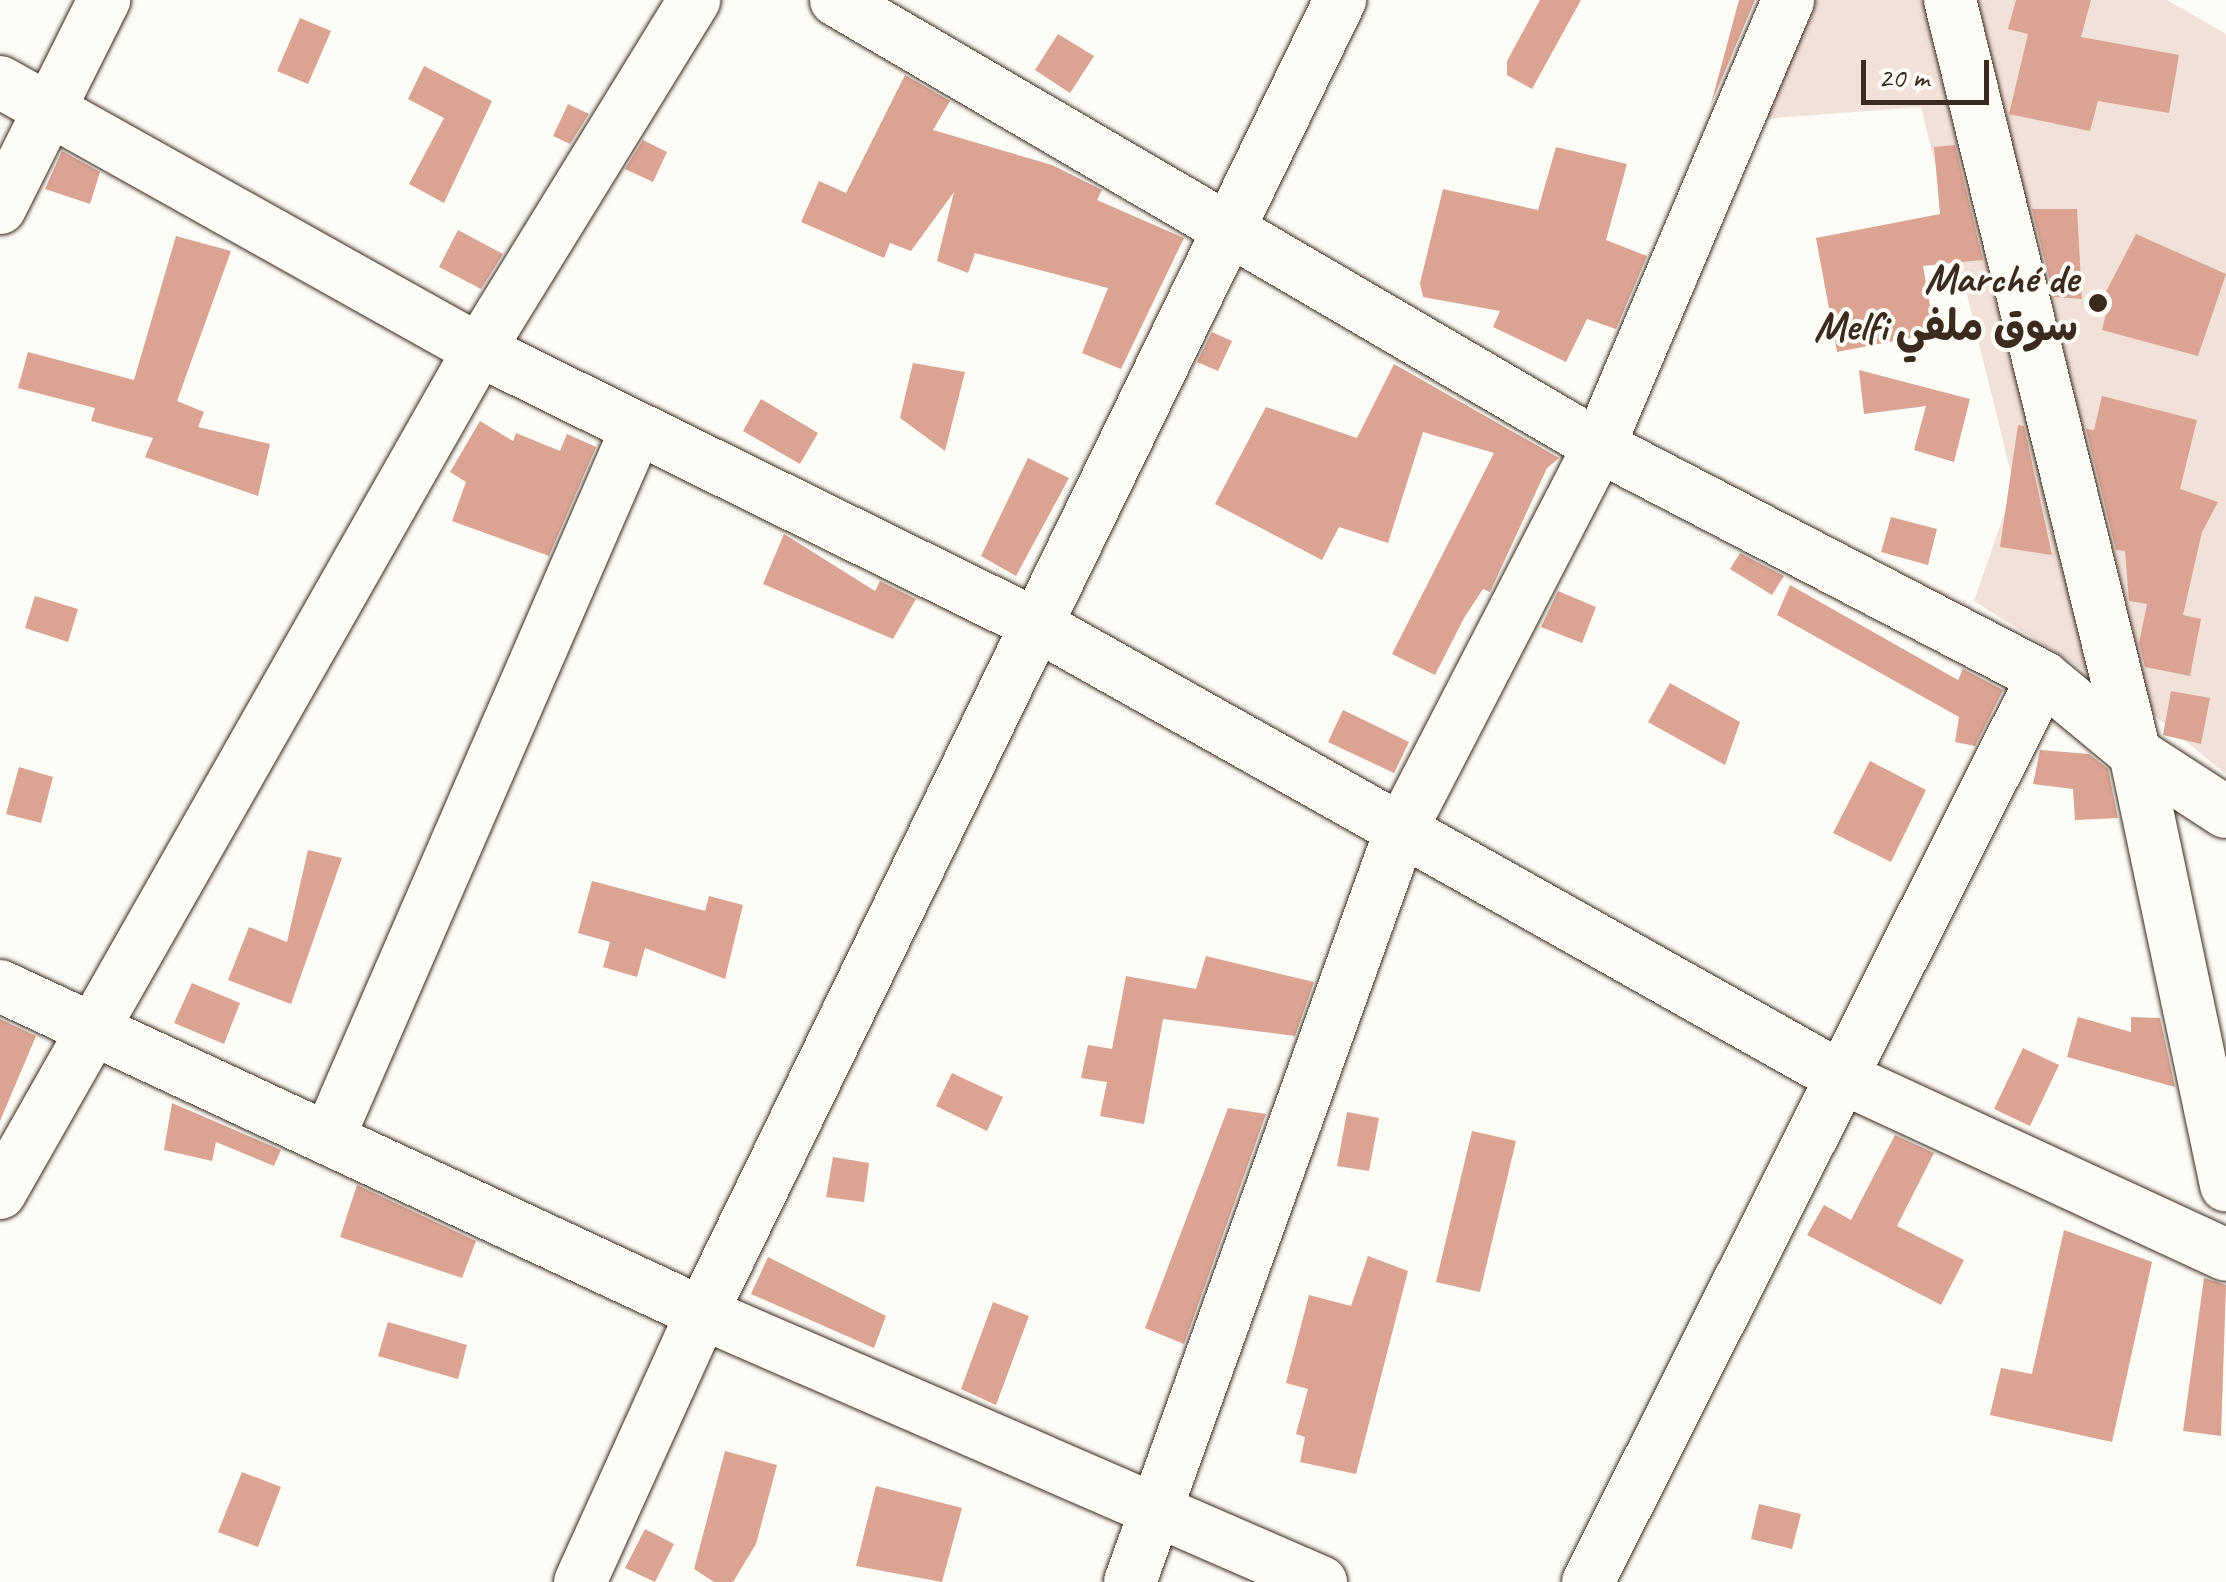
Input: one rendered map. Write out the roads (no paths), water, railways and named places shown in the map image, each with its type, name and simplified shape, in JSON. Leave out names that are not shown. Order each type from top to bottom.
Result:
[{"type":"street","points":[[0,208],[104,0]]},
{"type":"street","points":[[0,1194],[97,1032],[479,350],[694,0]]},
{"type":"street","points":[[836,0],[1599,446],[2043,677],[2136,753],[2226,812]]},
{"type":"street","points":[[580,1582],[702,1313],[1340,0]]},
{"type":"street","points":[[1130,1582],[1162,1512],[1400,832],[1599,446],[1788,0]]},
{"type":"street","points":[[1950,0],[2136,753],[2226,1186]]},
{"type":"street","points":[[0,82],[479,350],[1036,624],[1839,1076],[2226,1254]]},
{"type":"street","points":[[328,1140],[637,428]]},
{"type":"street","points":[[1588,1582],[1839,1076],[2043,677]]},
{"type":"street","points":[[0,986],[702,1313],[1321,1582]]},
{"type":"place","name":"Marché de Melfi سوق ملفي","points":[[2098,303]]}]
